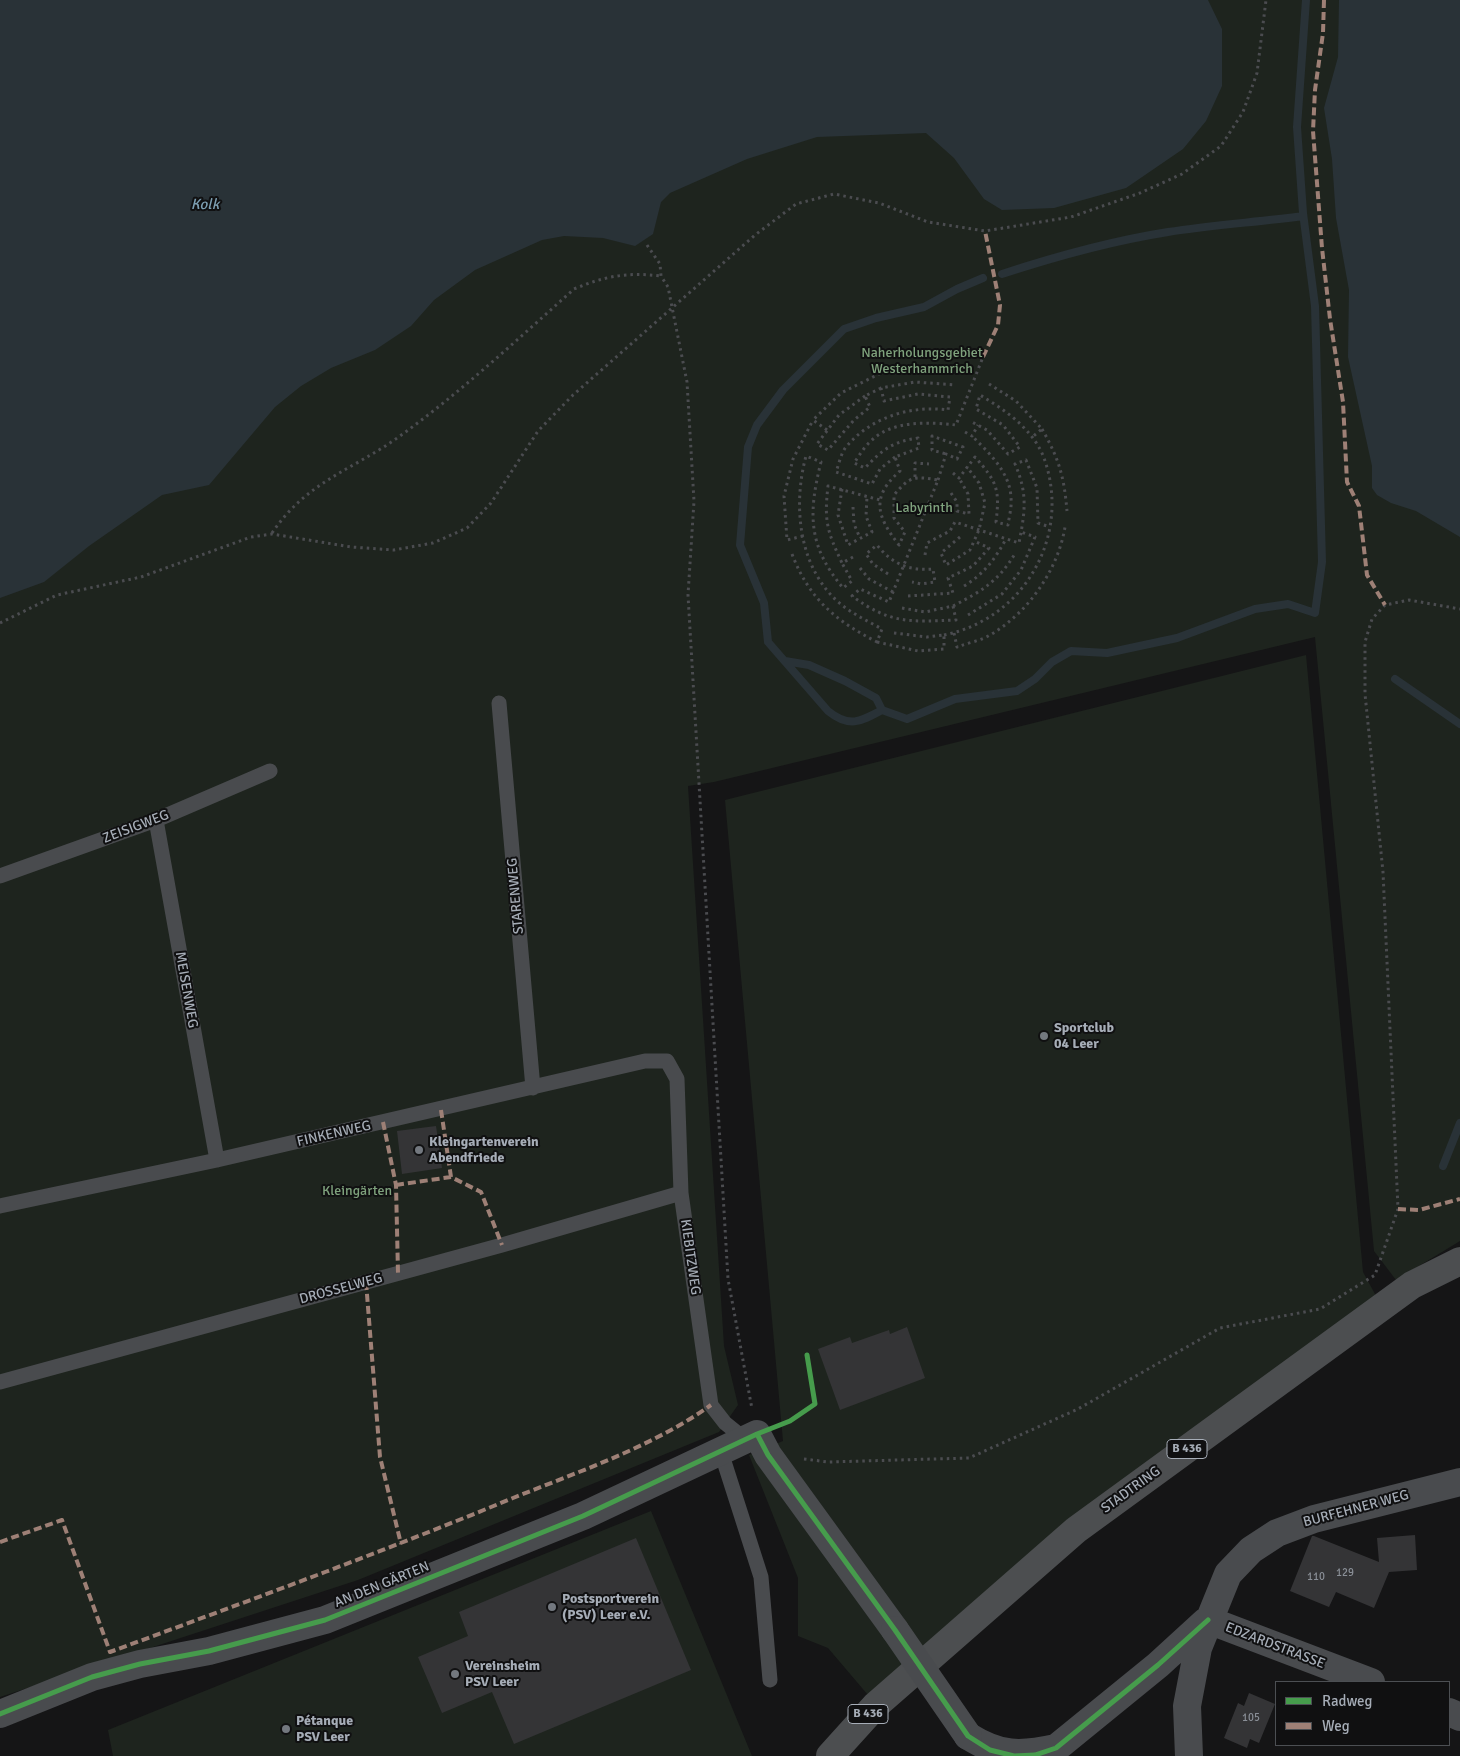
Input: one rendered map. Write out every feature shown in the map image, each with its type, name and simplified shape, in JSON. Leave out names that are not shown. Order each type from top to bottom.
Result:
[{"type":"highway","name":"STADTRING","points":[[830,1756],[876,1705],[1076,1530],[1412,1285],[1460,1261]]},
{"type":"street","name":"AN DEN GÄRTEN","points":[[0,1714],[92,1677],[140,1664],[209,1652],[325,1620],[583,1516],[721,1452],[757,1443]]},
{"type":"street","points":[[757,1443],[895,1630],[968,1736],[990,1750],[1014,1756],[1035,1755],[1056,1748],[1158,1665],[1208,1620]]},
{"type":"street","name":"BURFEHNER WEG","points":[[1189,1756],[1187,1706],[1191,1677],[1208,1620],[1228,1574],[1251,1550],[1277,1533],[1314,1519],[1460,1482]]},
{"type":"street","name":"EDZARDSTRASSE","points":[[1208,1620],[1368,1681]]},
{"type":"lane","name":"STARENWEG","points":[[499,703],[533,1088]]},
{"type":"lane","name":"ZEISIGWEG","points":[[0,876],[156,820],[270,771]]},
{"type":"lane","name":"MEISENWEG","points":[[156,820],[217,1160]]},
{"type":"lane","name":"FINKENWEG","points":[[0,1206],[217,1160],[645,1061],[667,1061]]},
{"type":"lane","name":"KIEBITZWEG","points":[[667,1061],[677,1080],[681,1193],[712,1405],[726,1423],[757,1443]]},
{"type":"lane","name":"DROSSELWEG","points":[[0,1382],[502,1245],[681,1193]]},
{"type":"lane","points":[[721,1452],[762,1577],[770,1680]]},
{"type":"path","points":[[0,622],[56,595],[141,577],[235,542],[272,534],[351,547],[394,550],[433,543],[467,528],[491,503],[538,431],[573,395],[755,235],[796,204],[834,194],[879,203],[928,222],[985,231],[1071,217],[1140,193],[1182,174],[1220,146],[1243,112],[1257,74],[1266,0]]},
{"type":"path","points":[[648,245],[660,264],[661,276],[668,287],[688,382],[694,501],[688,595],[728,1279],[757,1443],[828,1462],[969,1458],[1078,1409],[1220,1328],[1320,1309],[1374,1275],[1398,1209],[1383,872],[1365,694],[1364,642],[1372,619],[1385,605],[1409,600],[1460,609]]},
{"type":"path","points":[[272,534],[296,503],[328,478],[400,436],[574,290],[602,278],[635,273],[661,276]]},
{"type":"path","points":[[881,388],[884,401],[918,394],[950,397],[948,410],[926,407],[896,413],[867,428],[845,448],[836,472],[872,484],[880,469],[895,457],[919,448],[918,438],[897,442],[879,453],[865,468],[854,463],[872,440],[892,429],[923,421],[956,425],[983,357]]},
{"type":"path","points":[[803,536],[787,540],[784,496],[792,459],[813,420],[841,393],[883,372],[919,366],[959,372]]},
{"type":"path","points":[[865,396],[870,407],[854,420],[828,450],[816,444],[839,415],[865,396],[881,388],[915,382],[956,385]]},
{"type":"path","points":[[989,384],[1016,401],[1042,429],[1057,455],[1064,484],[1067,511]]},
{"type":"path","points":[[894,633],[927,637],[964,631],[1004,608],[1026,586],[1038,562],[1050,527],[1052,491],[1043,457],[1031,438],[1009,412],[980,395],[976,409],[1003,425],[1020,447],[1008,454],[987,430],[970,421]]},
{"type":"path","points":[[813,420],[827,430]]},
{"type":"path","points":[[972,436],[978,425]]},
{"type":"path","points":[[1031,438],[1042,429]]},
{"type":"path","points":[[959,478],[975,457],[992,477],[999,498],[996,522],[1008,525],[1011,497],[1005,474],[989,452],[965,432]]},
{"type":"path","points":[[932,436],[963,447],[957,459],[946,454],[932,450],[932,436]]},
{"type":"path","points":[[946,454],[938,480],[889,602],[860,589],[852,596],[873,612],[907,622],[956,620],[952,606]]},
{"type":"path","points":[[877,642],[882,629],[852,613],[836,600],[821,582],[808,557],[803,536],[800,481],[806,456],[821,462],[813,495],[812,520],[818,547],[828,570],[843,588],[852,581],[828,532],[825,509],[828,486],[880,500]]},
{"type":"path","points":[[895,457],[900,471],[887,482],[880,500],[882,523],[899,545],[905,532],[894,518],[894,495],[904,482],[916,476],[938,480]]},
{"type":"path","points":[[925,555],[927,543],[940,538],[950,531],[955,522],[1019,543],[1026,509],[1022,482],[1015,464],[1026,460],[1037,488],[1038,522],[1050,527]]},
{"type":"path","points":[[916,476],[915,463],[929,464]]},
{"type":"path","points":[[960,537],[954,545],[941,553],[946,565],[970,550],[979,530],[985,503],[979,483],[967,467]]},
{"type":"path","points":[[952,492],[957,502],[957,511],[969,514],[968,494],[959,478],[953,473]]},
{"type":"path","points":[[842,489],[838,515],[848,545],[872,532],[866,516],[867,496]]},
{"type":"path","points":[[853,506],[854,524],[860,538]]},
{"type":"path","points":[[954,633],[957,647],[989,636],[1022,612],[1045,580],[1062,546],[1065,527]]},
{"type":"path","points":[[968,615],[1002,594],[1021,570],[1035,537],[1021,532]]},
{"type":"path","points":[[964,586],[977,578],[994,560],[1006,538]]},
{"type":"path","points":[[908,596],[953,593],[948,578],[973,566],[989,548],[974,541]]},
{"type":"path","points":[[888,574],[874,564],[866,554],[877,545],[888,560],[903,567],[933,568],[935,582],[921,584],[912,582]]},
{"type":"path","points":[[902,608],[926,612],[952,606],[984,590],[1006,569],[1016,552]]},
{"type":"path","points":[[792,554],[805,583],[822,604],[836,617],[877,642],[918,651],[944,649],[944,635]]},
{"type":"path","points":[[842,563],[853,557]]},
{"type":"path","points":[[860,568],[869,579],[893,592]]},
{"type":"green space","name":"Naherholungsgebiet Westerhammrich","points":[[0,0],[1460,0],[1460,1241],[1396,1280],[1374,1251],[1315,637],[714,782],[688,786],[724,1346],[738,1405],[719,1432],[358,1580],[0,1697]]},
{"type":"green space","name":"Sportclub 04 Leer","points":[[1306,655],[1363,1272],[1388,1318],[1083,1537],[885,1715],[828,1648],[798,1636],[798,1578],[749,1455],[783,1441],[725,800]]},
{"type":"green space","name":"Postsportverein (PSV) Leer e.V.","points":[[651,1511],[752,1756],[113,1756],[108,1730]]},
{"type":"water","name":"Kolk","points":[[0,0],[1208,0],[1222,29],[1222,86],[1206,121],[1183,149],[1126,188],[1054,208],[1002,210],[984,199],[954,158],[926,133],[817,137],[747,159],[670,193],[661,202],[653,234],[635,246],[603,238],[564,236],[542,240],[475,270],[434,300],[411,326],[375,350],[331,368],[301,386],[275,407],[209,485],[162,495],[89,546],[44,582],[0,598]]},
{"type":"water","points":[[1339,0],[1460,0],[1460,537],[1416,511],[1391,503],[1377,495],[1372,488],[1372,466],[1348,357],[1349,290],[1336,218],[1332,159],[1324,108],[1338,57]]},
{"type":"building","name":"Kleingartenverein Abendfriede","points":[[436,1126],[442,1168],[402,1174],[397,1131]]},
{"type":"building","points":[[907,1327],[925,1378],[840,1410],[818,1349],[850,1337],[852,1343],[889,1330],[890,1334]]},
{"type":"building","points":[[1415,1535],[1417,1570],[1389,1572],[1374,1608],[1336,1592],[1329,1607],[1290,1591],[1312,1536],[1379,1562],[1377,1538]]},
{"type":"building","points":[[636,1538],[691,1670],[514,1744],[492,1692],[442,1713],[418,1657],[468,1636],[459,1612]]},
{"type":"building","points":[[1249,1693],[1275,1704],[1259,1743],[1250,1739],[1247,1748],[1224,1738],[1238,1703],[1244,1706]]},
{"type":"waterway","points":[[983,278],[957,289],[924,307],[876,318],[844,329],[783,390],[757,425],[748,447],[740,545],[764,603],[768,642],[828,711],[842,720],[849,721],[861,720],[882,710],[907,719],[955,699],[1017,691],[1035,679],[1052,662],[1071,651],[1107,653],[1177,638],[1255,609],[1288,604],[1315,613],[1322,562],[1315,306],[1303,213],[1297,127],[1306,0]]},
{"type":"waterway","points":[[1002,274],[1043,261],[1126,240],[1202,227],[1303,216]]},
{"type":"waterway","points":[[785,661],[809,665],[845,681],[876,698],[882,710]]},
{"type":"waterway","points":[[1395,679],[1460,724]]},
{"type":"waterway","points":[[1443,1166],[1460,1123]]},
{"type":"marked path","points":[[1324,0],[1323,33],[1315,90],[1313,131],[1322,248],[1330,319],[1343,402],[1347,482],[1359,506],[1367,575],[1385,605]]},
{"type":"marked path","points":[[983,357],[998,325],[1000,305],[985,231]]},
{"type":"marked path","points":[[441,1110],[451,1177],[481,1192],[502,1245]]},
{"type":"marked path","points":[[383,1122],[396,1185],[398,1273]]},
{"type":"marked path","points":[[396,1185],[451,1177]]},
{"type":"marked path","points":[[1398,1209],[1419,1210],[1460,1199]]},
{"type":"marked path","points":[[366,1282],[380,1457],[401,1544]]},
{"type":"marked path","points":[[0,1542],[62,1520],[110,1652],[363,1558],[590,1468],[665,1433],[711,1405]]},
{"type":"cycle path","points":[[0,1714],[92,1677],[140,1664],[209,1651],[325,1620],[583,1516],[757,1434],[790,1421],[815,1404],[807,1355]]},
{"type":"cycle path","points":[[757,1434],[768,1455],[895,1630],[968,1736],[990,1750],[1014,1756],[1035,1755],[1056,1748],[1158,1665],[1208,1620]]},
{"type":"place","name":"Sportclub 04 Leer","points":[[1044,1036]]},
{"type":"place","name":"Kleingartenverein Abendfriede","points":[[419,1150]]},
{"type":"place","name":"Postsportverein (PSV) Leer e.V.","points":[[552,1607]]},
{"type":"place","name":"Vereinsheim PSV Leer","points":[[455,1674]]},
{"type":"place","name":"Pétanque PSV Leer","points":[[286,1729]]},
{"type":"park label","name":"Labyrinth","points":[[924,508]]},
{"type":"park label","name":"Kleingärten","points":[[357,1191]]}]
